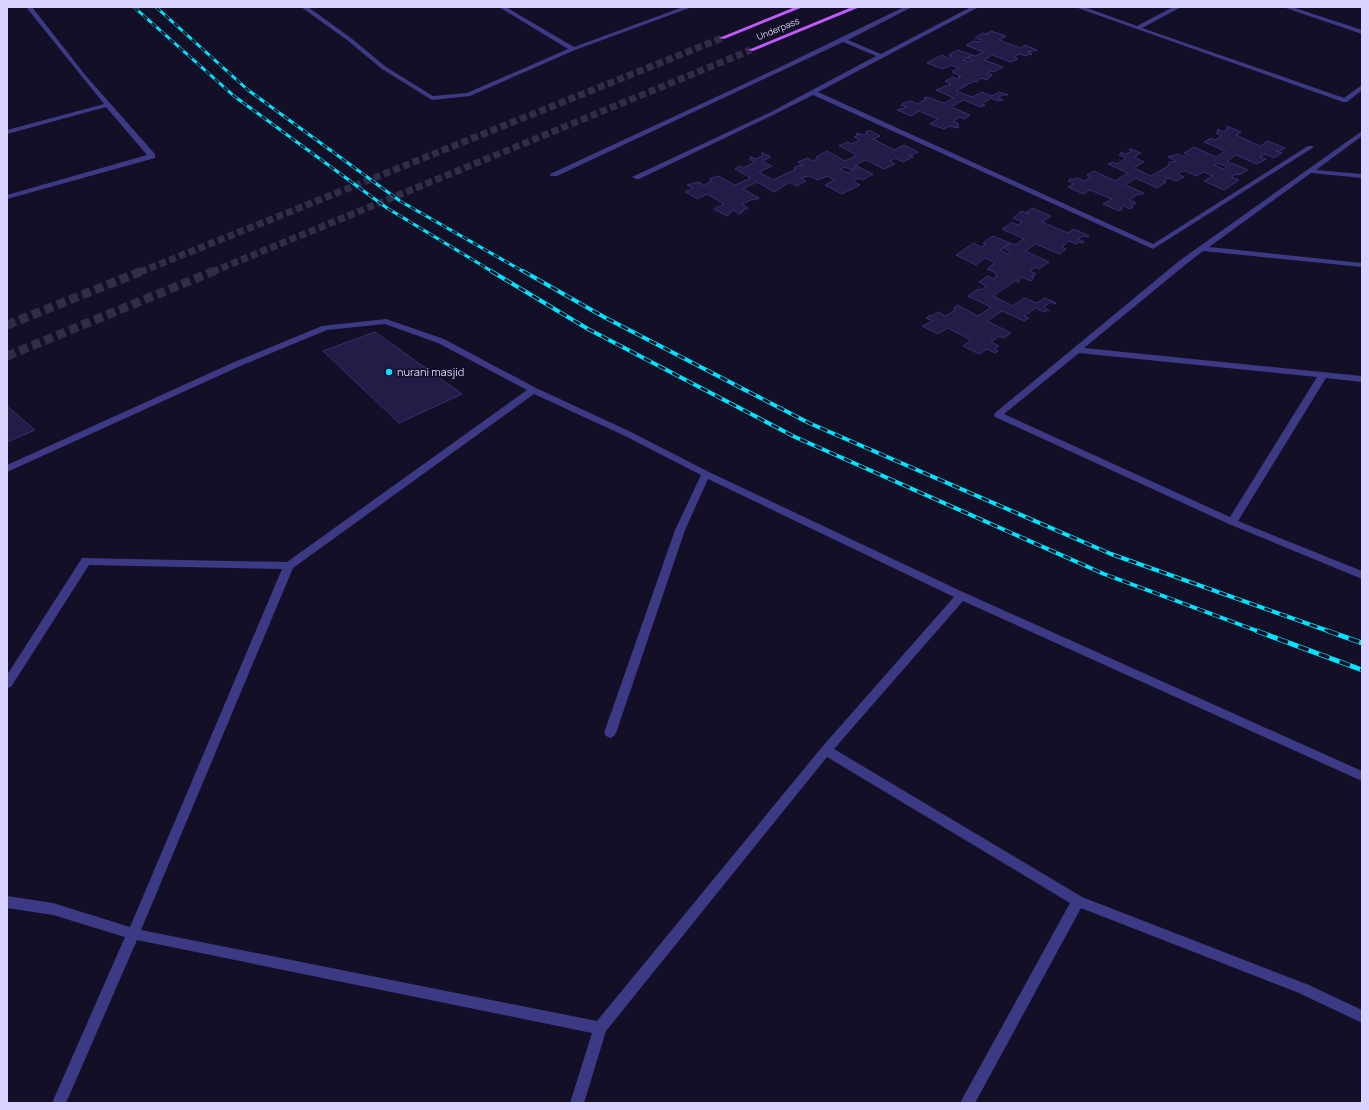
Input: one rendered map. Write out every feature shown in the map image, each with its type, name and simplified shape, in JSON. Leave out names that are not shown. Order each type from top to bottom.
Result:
[{"type":"main road","name":"Underpass","points":[[722,38],[800,7]]},
{"type":"main road","name":"Underpass","points":[[751,50],[857,7]]},
{"type":"street","points":[[7,197],[152,156],[107,105],[29,7]]},
{"type":"street","points":[[304,7],[349,39],[384,68],[432,98],[468,95],[573,49],[690,7]]},
{"type":"street","points":[[502,7],[573,49]]},
{"type":"street","points":[[554,174],[843,40],[909,7]]},
{"type":"street","points":[[636,176],[770,114],[976,7]]},
{"type":"street","points":[[1078,7],[1345,100],[1362,87]]},
{"type":"street","points":[[1137,28],[1178,7]]},
{"type":"street","points":[[1286,7],[1362,32]]},
{"type":"street","points":[[843,40],[881,56]]},
{"type":"street","points":[[813,92],[1153,247],[1310,147]]},
{"type":"street","points":[[7,132],[107,105]]},
{"type":"street","points":[[1362,133],[1202,249],[998,415],[1232,522],[1362,575]]},
{"type":"street","points":[[1309,171],[1362,176]]},
{"type":"street","points":[[1202,249],[1362,265]]},
{"type":"street","points":[[7,469],[235,365],[325,328],[386,321],[441,341],[533,390],[626,433],[706,474],[961,596],[1362,776]]},
{"type":"street","points":[[1076,350],[1362,379]]},
{"type":"street","points":[[1232,522],[1323,375]]},
{"type":"street","points":[[59,1103],[133,934],[289,566],[533,390]]},
{"type":"street","points":[[610,733],[680,530],[706,474]]},
{"type":"street","points":[[7,684],[86,561],[289,566]]},
{"type":"street","points":[[577,1103],[600,1028],[826,750],[961,596]]},
{"type":"street","points":[[826,750],[1078,901],[1304,989],[1362,1017]]},
{"type":"street","points":[[967,1103],[1078,901]]},
{"type":"street","points":[[7,902],[52,909],[133,934],[600,1028]]},
{"type":"building","points":[[991,31],[1006,36],[999,40],[1020,48],[1025,45],[1037,50],[1028,52],[1032,54],[1031,55],[1029,54],[1026,56],[1020,54],[1014,57],[1018,59],[1011,62],[992,55],[984,60],[1003,67],[994,72],[991,71],[987,73],[992,75],[987,80],[981,78],[977,82],[974,81],[956,91],[972,97],[982,92],[992,96],[999,92],[1008,95],[1003,95],[997,98],[1003,100],[997,101],[991,98],[981,104],[985,105],[981,107],[963,100],[951,107],[970,115],[964,119],[960,117],[953,121],[959,124],[956,126],[959,127],[956,128],[950,126],[944,129],[930,124],[938,119],[919,111],[911,116],[897,110],[907,107],[901,105],[904,103],[911,101],[917,104],[927,97],[944,103],[954,98],[936,90],[951,84],[945,81],[953,77],[958,79],[960,78],[958,77],[961,76],[952,72],[959,68],[951,65],[943,69],[927,63],[942,55],[948,58],[952,56],[949,55],[958,50],[972,55],[963,60],[970,62],[973,61],[967,58],[973,55],[976,56],[983,52],[966,45],[974,41],[979,42],[982,40],[975,38],[983,33],[988,35],[986,34]]},
{"type":"building","points":[[1227,126],[1241,132],[1236,135],[1260,146],[1268,141],[1285,148],[1280,151],[1276,151],[1282,153],[1274,158],[1265,154],[1260,157],[1266,159],[1257,164],[1236,155],[1227,161],[1230,162],[1225,166],[1218,163],[1214,165],[1223,169],[1232,163],[1248,170],[1231,177],[1239,180],[1224,190],[1204,181],[1213,176],[1203,172],[1196,176],[1185,171],[1180,172],[1178,174],[1184,177],[1176,181],[1168,178],[1163,181],[1166,182],[1157,188],[1136,178],[1125,185],[1144,193],[1141,195],[1138,194],[1129,200],[1136,203],[1131,206],[1133,207],[1130,209],[1123,206],[1119,211],[1103,204],[1112,199],[1090,190],[1083,194],[1068,187],[1074,184],[1068,181],[1070,179],[1073,180],[1077,178],[1084,181],[1091,177],[1087,175],[1094,171],[1115,181],[1128,173],[1108,164],[1113,162],[1117,164],[1126,158],[1119,155],[1122,153],[1120,152],[1126,154],[1132,151],[1129,149],[1141,153],[1134,157],[1144,162],[1134,168],[1151,176],[1170,165],[1168,164],[1170,162],[1176,161],[1168,157],[1178,154],[1184,157],[1188,154],[1184,153],[1194,147],[1216,157],[1225,151],[1204,142],[1211,138],[1215,140],[1222,136],[1216,133],[1219,131],[1217,130],[1218,129],[1223,132],[1229,129],[1226,128]]},
{"type":"building","points":[[869,130],[880,136],[873,139],[894,150],[904,145],[918,152],[908,155],[913,157],[903,162],[895,158],[890,161],[895,164],[884,169],[866,160],[855,165],[858,166],[851,170],[845,167],[840,169],[848,173],[859,167],[873,174],[862,180],[859,178],[853,181],[860,185],[842,194],[825,185],[835,180],[827,176],[818,180],[809,176],[804,177],[801,178],[806,181],[796,186],[790,182],[774,192],[757,182],[743,189],[759,198],[742,204],[748,208],[741,211],[743,212],[739,214],[734,210],[727,216],[714,209],[724,204],[707,194],[698,199],[685,192],[693,188],[687,185],[698,182],[704,185],[712,181],[709,179],[718,176],[735,185],[751,178],[735,169],[740,166],[743,168],[755,162],[749,159],[751,157],[756,159],[763,155],[761,153],[763,153],[771,157],[762,161],[772,166],[759,172],[773,180],[796,169],[794,168],[797,166],[804,165],[798,162],[808,158],[813,161],[819,158],[816,157],[827,151],[845,161],[857,155],[839,146],[848,142],[851,144],[860,140],[854,137],[859,135],[856,134],[858,133],[863,135],[868,133],[866,132]]},
{"type":"building","points":[[1032,208],[1051,216],[1042,222],[1068,233],[1074,229],[1089,236],[1083,236],[1078,239],[1084,242],[1082,243],[1079,242],[1076,244],[1069,241],[1062,247],[1066,249],[1059,254],[1036,244],[1025,251],[1049,262],[1039,269],[1035,267],[1030,271],[1036,274],[1032,276],[1034,277],[1031,281],[1022,277],[1018,280],[1020,281],[1015,281],[993,296],[1013,306],[1024,298],[1037,303],[1045,298],[1056,303],[1051,302],[1044,307],[1050,311],[1048,310],[1044,312],[1036,308],[1024,316],[1029,318],[1024,321],[1002,311],[987,321],[1011,333],[1004,338],[999,336],[991,342],[999,346],[994,349],[998,351],[995,353],[987,349],[979,354],[963,346],[971,340],[948,328],[938,334],[922,326],[933,321],[926,318],[930,315],[932,316],[938,312],[946,316],[956,309],[954,308],[957,305],[978,316],[991,307],[968,296],[978,289],[981,290],[987,286],[979,282],[988,276],[994,279],[997,277],[995,276],[998,274],[987,269],[995,263],[985,258],[976,265],[956,255],[974,243],[981,247],[986,244],[983,243],[993,236],[1010,243],[1000,250],[1008,254],[1011,252],[1004,248],[1011,243],[1015,245],[1024,239],[1002,229],[1012,222],[1018,225],[1022,222],[1013,218],[1022,211],[1028,214],[1029,213],[1027,212]]},
{"type":"building","name":"nurani masjid","points":[[375,332],[462,394],[399,423],[323,351]]},
{"type":"building","points":[[7,406],[35,430],[7,442]]},
{"type":"tunnel","points":[[140,272],[722,38]]},
{"type":"tunnel","points":[[212,272],[751,50]]},
{"type":"tunnel","points":[[7,325],[142,271]]},
{"type":"tunnel","points":[[7,356],[214,271]]},
{"type":"railway","points":[[134,7],[234,96],[387,208],[493,272]]},
{"type":"railway","points":[[156,7],[248,90],[400,201],[524,272]]},
{"type":"railway","points":[[491,271],[588,329],[795,437],[1104,574],[1260,632]]},
{"type":"railway","points":[[523,271],[604,317],[809,423],[1111,554],[1331,632]]},
{"type":"railway","points":[[1257,631],[1362,670]]},
{"type":"railway","points":[[1328,631],[1362,643]]},
{"type":"place","name":"nurani masjid","points":[[389,372]]}]
